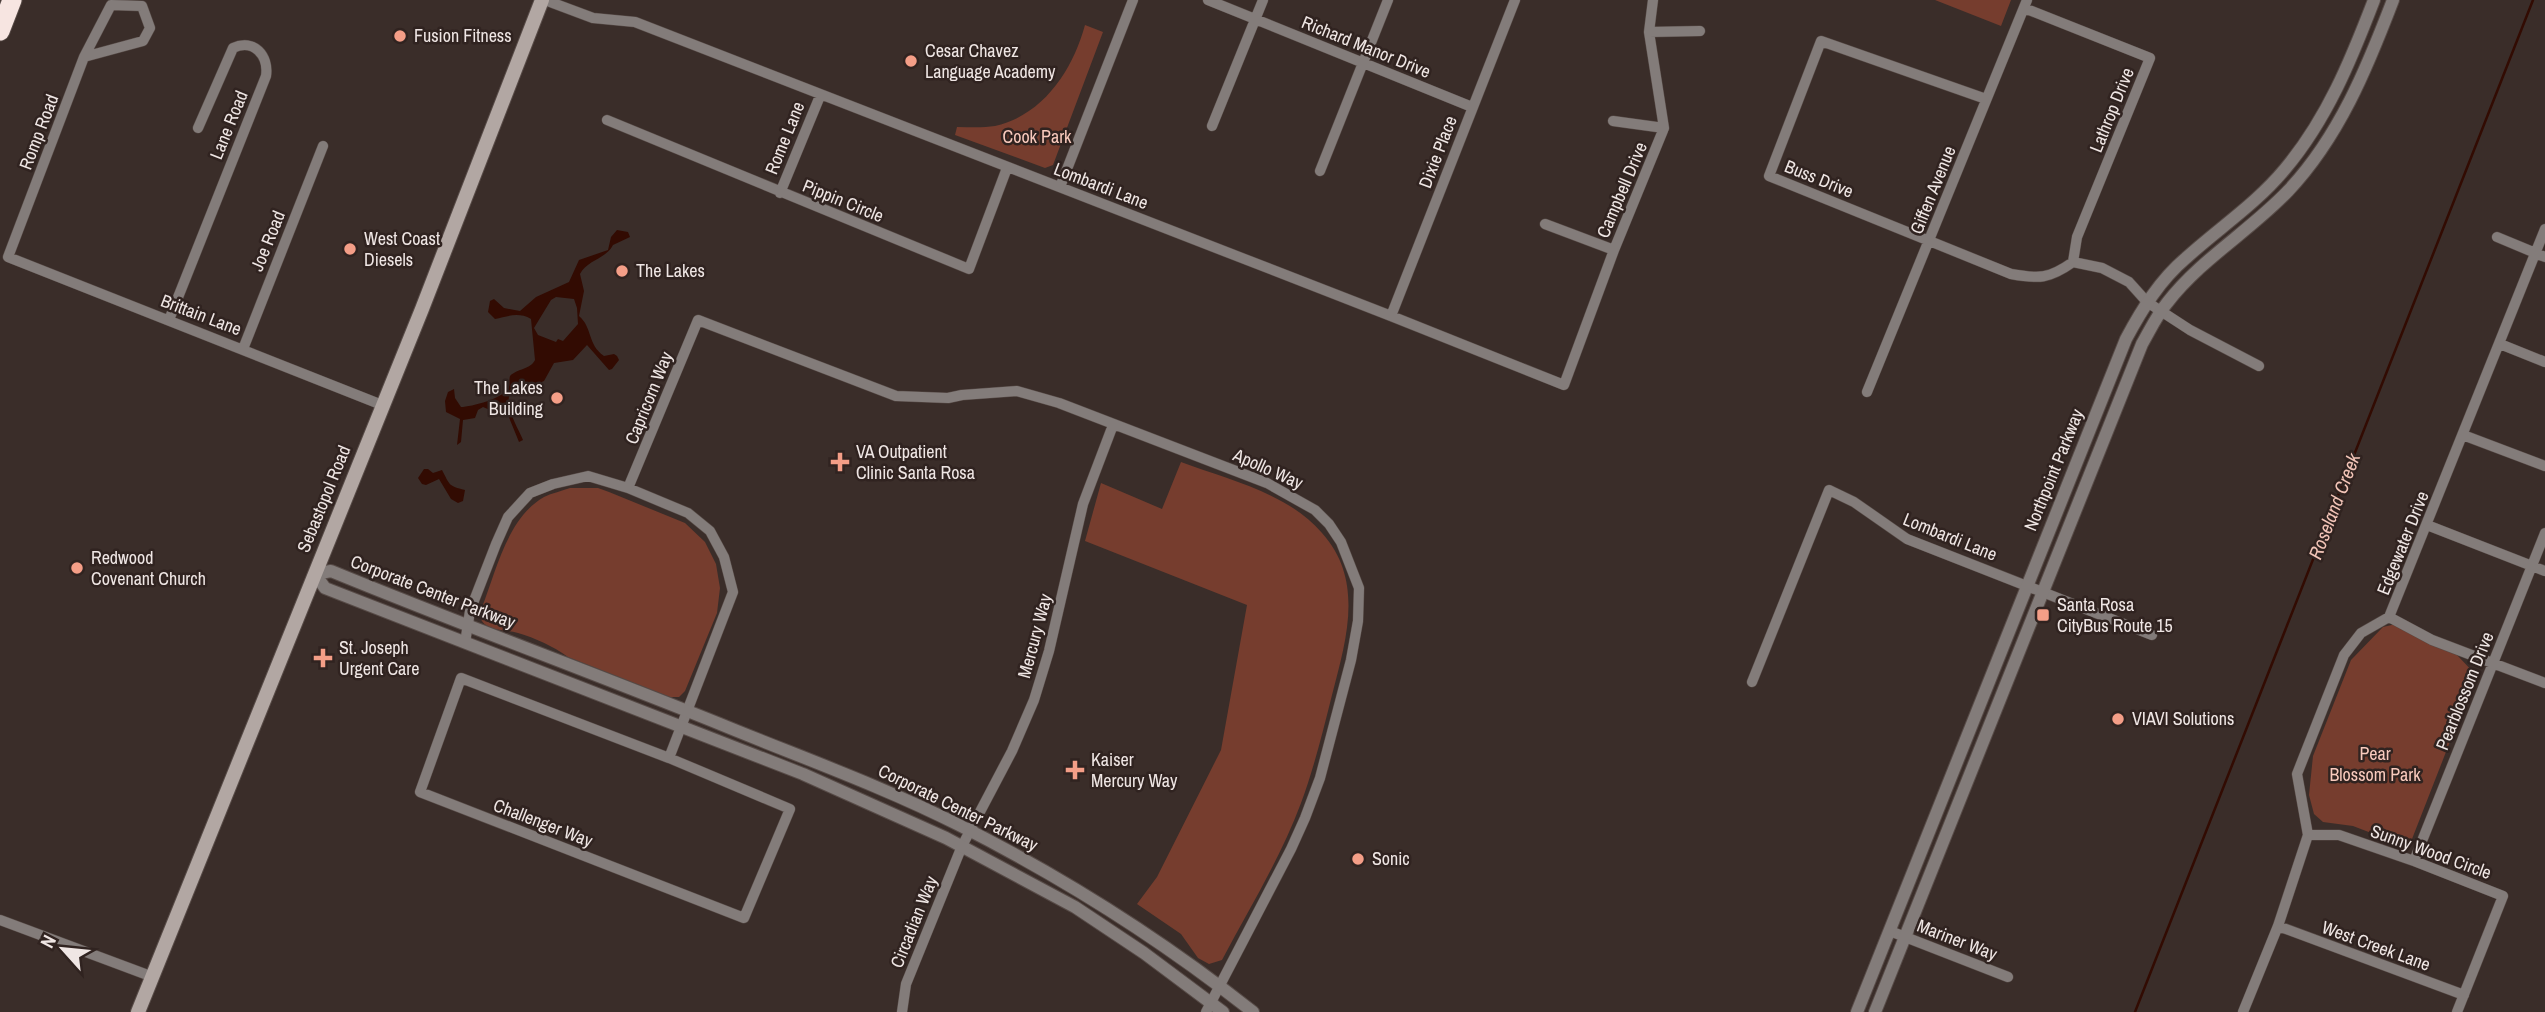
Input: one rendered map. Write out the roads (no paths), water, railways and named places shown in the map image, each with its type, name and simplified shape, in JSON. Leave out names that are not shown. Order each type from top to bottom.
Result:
[{"type":"highway","points":[[0,31],[12,0]]},
{"type":"main road","name":"Sebastopol Road","points":[[138,1012],[428,295],[543,0]]},
{"type":"street","name":"Lombardi Lane","points":[[543,0],[593,18],[635,22],[1564,385]]},
{"type":"street","points":[[1060,187],[1133,0]]},
{"type":"street","name":"Richard Manor Drive","points":[[1209,0],[1472,107]]},
{"type":"street","points":[[1212,126],[1263,0]]},
{"type":"street","points":[[1320,171],[1388,0]]},
{"type":"street","name":"Dixie Place","points":[[1391,316],[1515,0]]},
{"type":"street","name":"Campbell Drive","points":[[1564,385],[1614,250],[1664,128],[1649,32],[1653,0]]},
{"type":"street","name":"Northpoint Parkway","points":[[1857,1012],[2126,339],[2147,302],[2165,279],[2185,258],[2236,218],[2285,169],[2339,88],[2374,0]]},
{"type":"street","name":"Northpoint Parkway","points":[[1875,1012],[1900,935],[2043,592],[2135,360],[2161,312],[2190,277],[2260,219],[2289,191],[2319,151],[2349,104],[2393,0]]},
{"type":"street","name":"Giffen Avenue","points":[[1867,392],[2026,4]]},
{"type":"street","name":"Lathrop Drive","points":[[2026,4],[2150,58],[2077,237],[2073,262]]},
{"type":"street","name":"Romp Road","points":[[8,257],[85,57],[111,5],[142,6],[150,28],[142,41],[85,57]]},
{"type":"street","points":[[1649,32],[1700,31]]},
{"type":"street","name":"Buss Drive","points":[[1986,99],[1821,41],[1769,176],[2011,274],[2038,279],[2058,273],[2073,262]]},
{"type":"street","name":"Lane Road","points":[[169,320],[266,76],[268,66],[265,57],[256,48],[247,45],[233,48],[198,128]]},
{"type":"street","name":"Rome Lane","points":[[780,193],[820,96]]},
{"type":"street","name":"Pippin Circle","points":[[607,120],[969,269],[1007,168]]},
{"type":"street","points":[[1613,121],[1664,128]]},
{"type":"street","name":"Joe Road","points":[[243,349],[323,146]]},
{"type":"street","points":[[1545,224],[1614,250]]},
{"type":"street","name":"Edgewater Drive","points":[[2243,1012],[2278,926],[2308,835],[2297,774],[2344,655],[2361,633],[2389,617],[2500,344],[2540,255],[2545,229]]},
{"type":"street","points":[[2497,237],[2540,255]]},
{"type":"street","name":"Brittain Lane","points":[[8,257],[382,405]]},
{"type":"street","points":[[2073,262],[2112,272],[2129,282],[2147,302],[2161,312],[2259,366]]},
{"type":"street","name":"Apollo Way","points":[[698,320],[896,396],[948,398],[1017,391],[1059,403],[1267,483],[1315,510],[1329,524],[1341,542],[1359,588],[1358,621],[1351,660],[1320,778],[1291,849],[1208,1007]]},
{"type":"street","name":"Capricorn Way","points":[[628,488],[698,320]]},
{"type":"street","points":[[2500,344],[2545,362]]},
{"type":"street","name":"Mercury Way","points":[[962,846],[1012,751],[1034,700],[1049,651],[1086,496],[1113,425]]},
{"type":"street","points":[[2463,435],[2545,466]]},
{"type":"street","points":[[465,643],[470,611],[508,517],[530,493],[553,484],[588,476],[628,488],[688,513],[710,531],[724,557],[733,592],[669,758]]},
{"type":"street","name":"Lombardi Lane","points":[[1752,682],[1829,491],[1854,502],[1907,539],[2152,635]]},
{"type":"street","points":[[2427,525],[2545,571]]},
{"type":"street","name":"Pearblossom Drive","points":[[2414,860],[2545,533]]},
{"type":"street","name":"Corporate Center Parkway","points":[[1223,1012],[1208,1007],[1144,953],[1074,907],[962,846],[803,774],[325,587],[315,574],[331,571],[688,711],[840,771],[970,831],[1027,860],[1091,900],[1220,986],[1253,1012]]},
{"type":"street","points":[[2389,617],[2432,640],[2545,683]]},
{"type":"street","name":"Challenger Way","points":[[461,678],[669,758],[790,809],[744,918],[419,792],[461,678]]},
{"type":"street","name":"Sunny Wood Circle","points":[[2308,835],[2339,835],[2414,860],[2504,896],[2457,1012]]},
{"type":"street","name":"Circadian Way","points":[[902,1012],[909,977],[962,846]]},
{"type":"street","points":[[0,920],[153,977]]},
{"type":"street","name":"West Creek Lane","points":[[2278,926],[2463,995]]},
{"type":"street","name":"Mariner Way","points":[[1900,935],[2008,976]]},
{"type":"waterway","name":"Roseland Creek","points":[[2135,1012],[2533,0]]},
{"type":"place","name":"Fusion Fitness","points":[[400,36]]},
{"type":"place","name":"Cesar Chavez Language Academy","points":[[911,61]]},
{"type":"place","name":"West Coast Diesels","points":[[350,249]]},
{"type":"place","name":"The Lakes","points":[[622,271]]},
{"type":"place","name":"The Lakes Building","points":[[557,398]]},
{"type":"place","name":"VA Outpatient Clinic Santa Rosa","points":[[840,462]]},
{"type":"place","name":"Redwood Covenant Church","points":[[77,568]]},
{"type":"place","name":"Santa Rosa CityBus Route 15","points":[[2043,615]]},
{"type":"place","name":"St. Joseph Urgent Care","points":[[323,658]]},
{"type":"place","name":"VIAVI Solutions","points":[[2118,719]]},
{"type":"place","name":"Kaiser Mercury Way","points":[[1075,770]]},
{"type":"place","name":"Sonic","points":[[1358,859]]},
{"type":"park label","name":"Cook Park","points":[[1037,137]]},
{"type":"park label","name":"Pear Blossom Park","points":[[2375,764]]}]
